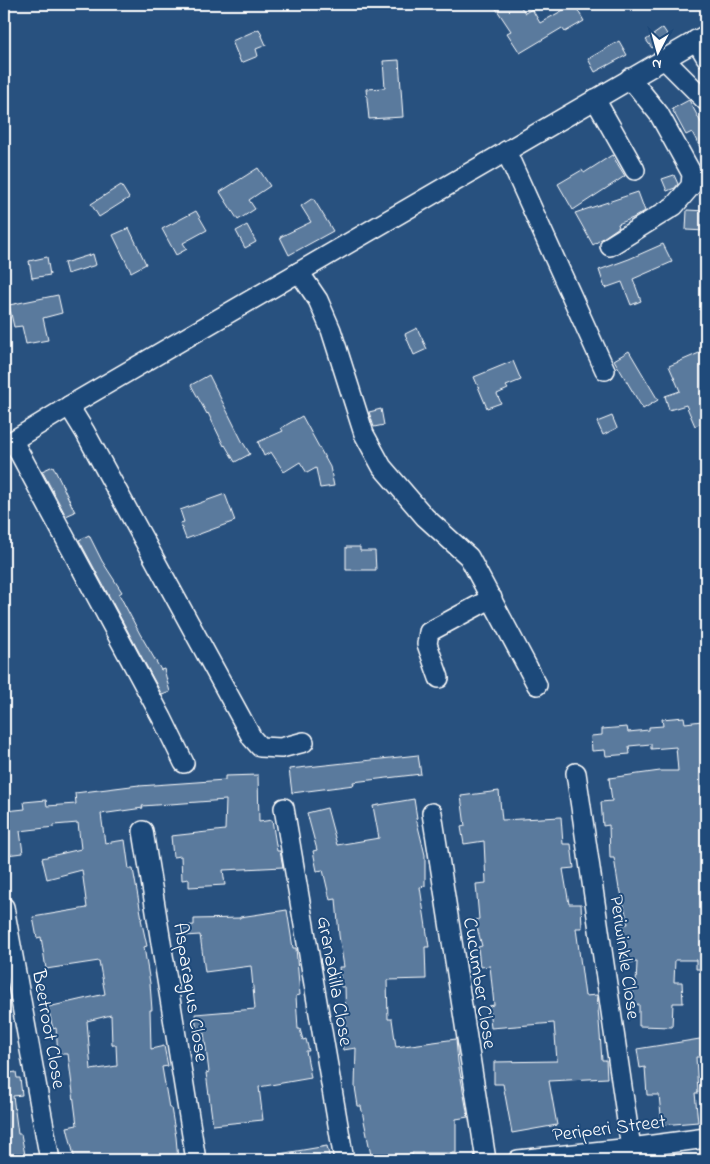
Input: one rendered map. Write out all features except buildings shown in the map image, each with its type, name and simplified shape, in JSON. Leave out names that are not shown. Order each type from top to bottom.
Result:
[{"type":"street","points":[[184,763],[158,710],[8,444],[69,406],[701,37],[706,57]]},
{"type":"street","points":[[664,58],[706,101]]},
{"type":"street","points":[[610,246],[674,206],[691,186],[692,174],[659,114],[630,78]]},
{"type":"street","points":[[595,99],[635,170]]},
{"type":"street","points":[[506,151],[605,370]]},
{"type":"street","points":[[299,272],[318,300],[331,330],[364,434],[382,467],[425,517],[469,556],[537,685]]},
{"type":"street","points":[[69,406],[109,475],[252,738],[260,747],[281,748],[304,742]]},
{"type":"street","points":[[439,678],[427,644],[429,632],[492,598]]},
{"type":"street","name":"Periwinkle Close","points":[[576,773],[631,1148]]},
{"type":"street","name":"Granadilla Close","points":[[284,808],[344,1160]]},
{"type":"street","name":"Cucumber Close","points":[[432,813],[486,1160]]},
{"type":"street","name":"Asparagus Close","points":[[143,831],[196,1160]]},
{"type":"street","name":"Beetroot Close","points":[[4,907],[11,978],[50,1160]]},
{"type":"street","name":"Periperi Street","points":[[518,1160],[580,1157],[706,1138]]}]
